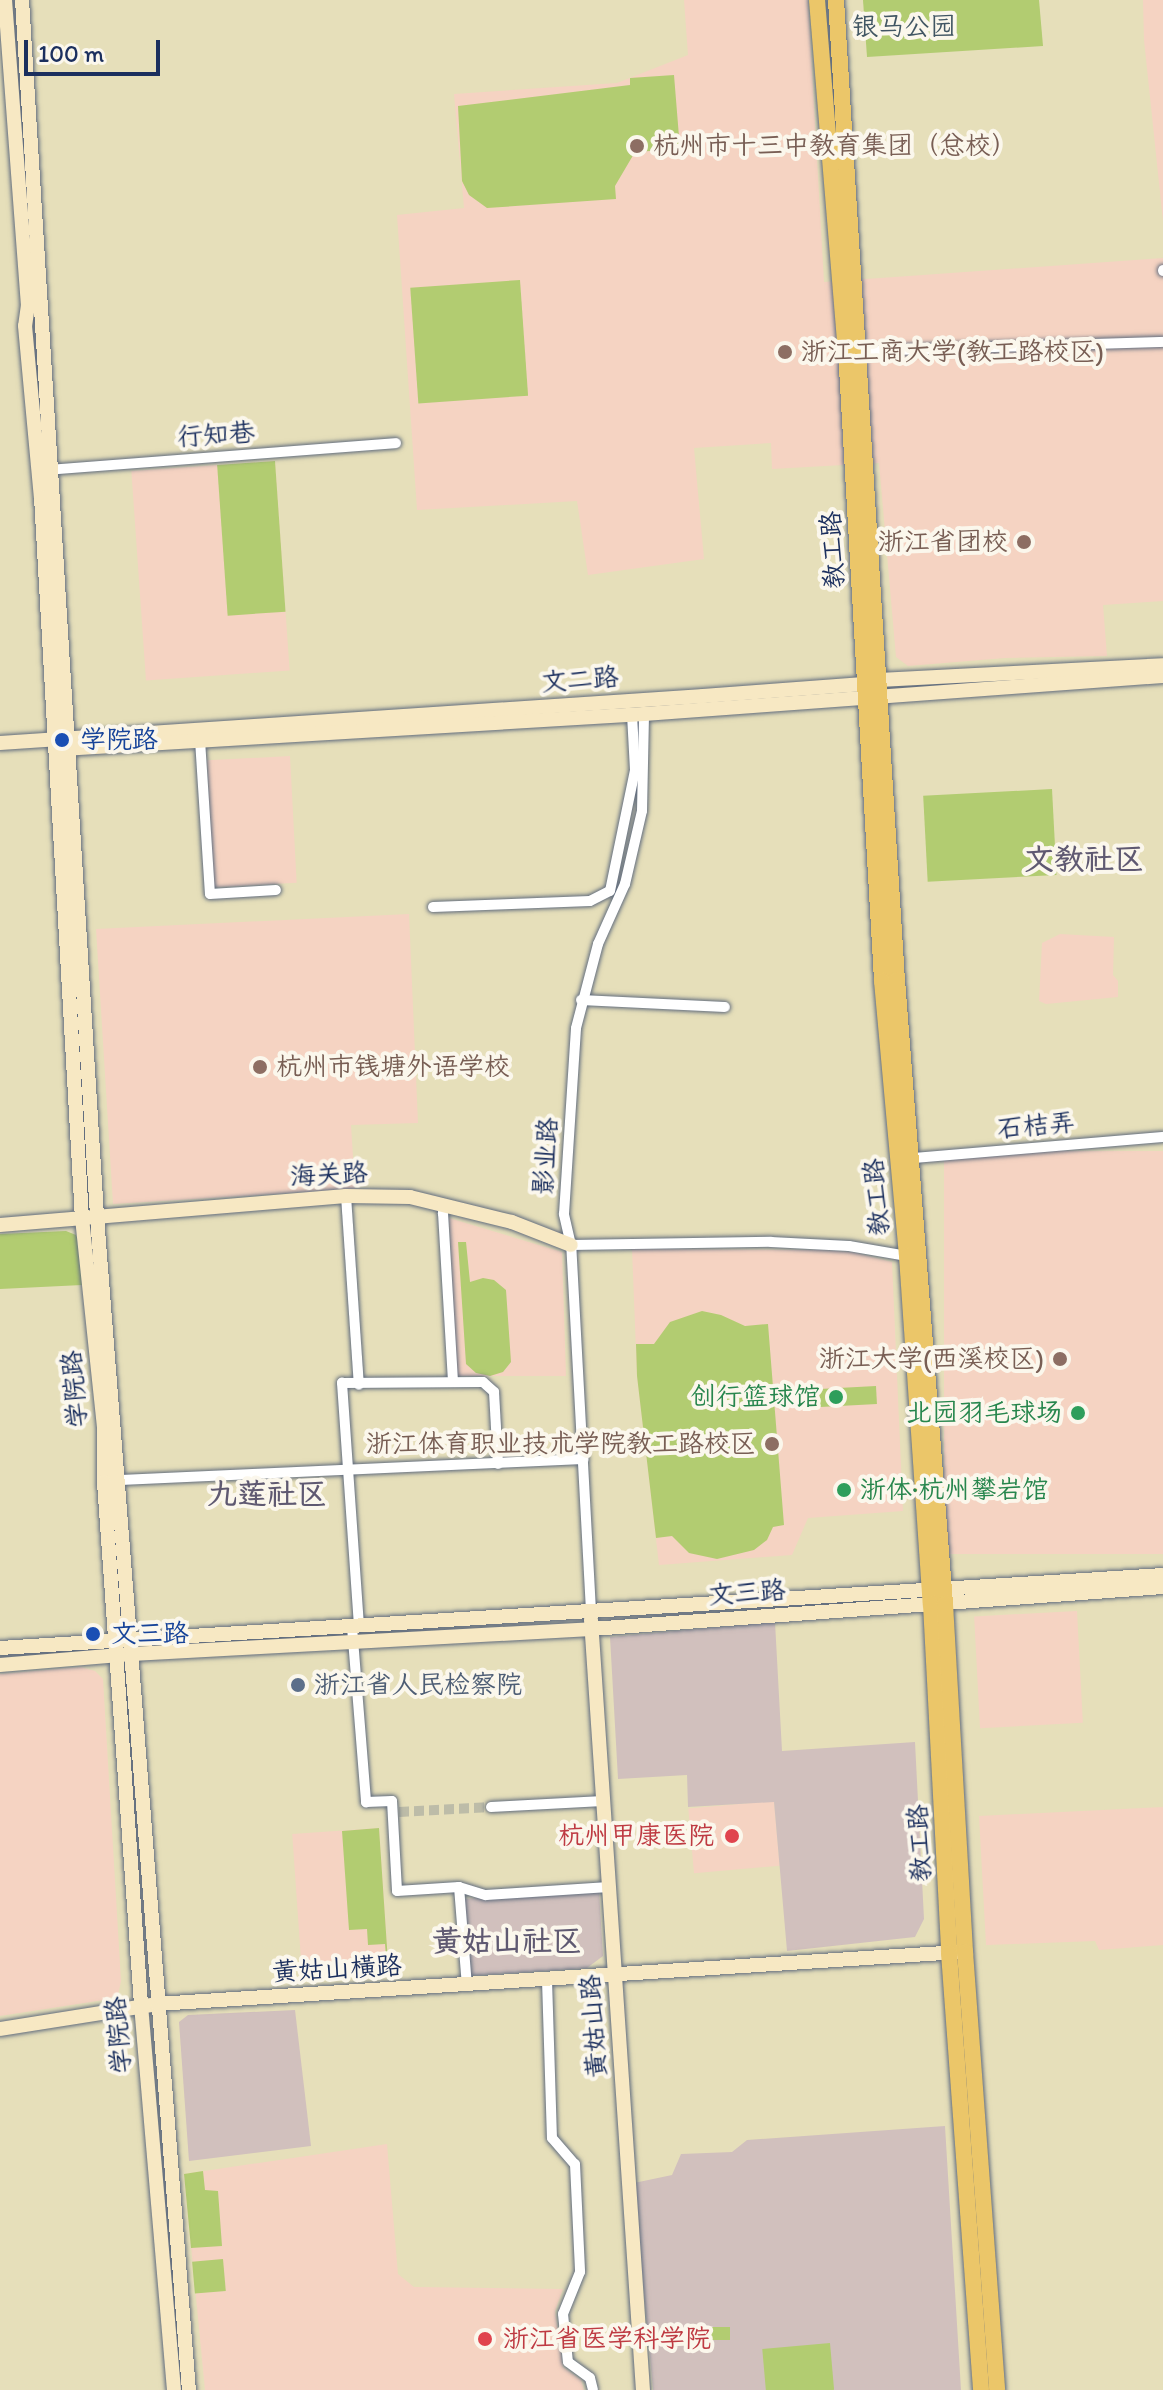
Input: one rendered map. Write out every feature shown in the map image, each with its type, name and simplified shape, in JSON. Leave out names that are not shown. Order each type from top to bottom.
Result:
[{"type":"main road","name":"学院路","points":[[5,0],[28,305],[25,326],[45,470]]},
{"type":"main road","name":"学院路","points":[[22,0],[45,470],[104,1428],[104,1482],[124,1647],[189,2390]]},
{"type":"main road","name":"教工路","points":[[817,0],[913,1158],[981,2390]]},
{"type":"main road","name":"教工路","points":[[836,0],[859,351],[882,981],[937,1597]]},
{"type":"main road","name":"文二路","points":[[0,743],[200,740],[638,714],[1163,665]]},
{"type":"main road","name":"文二路","points":[[0,752],[61,744],[873,690],[1163,676]]},
{"type":"main road","name":"海关路","points":[[0,1225],[346,1196],[410,1197],[512,1222],[571,1245]]},
{"type":"main road","name":"学院路","points":[[90,1218],[120,1480],[124,1647],[141,2005],[174,2390]]},
{"type":"main road","name":"文三路","points":[[354,1631],[591,1629],[1163,1575]]},
{"type":"main road","name":"文三路","points":[[0,1648],[124,1647],[591,1611],[1163,1587]]},
{"type":"main road","name":"黄姑山路","points":[[591,1611],[643,2390]]},
{"type":"main road","name":"文三路","points":[[0,1665],[124,1647]]},
{"type":"main road","name":"教工路","points":[[957,1952],[997,2390]]},
{"type":"main road","name":"黄姑山横路","points":[[0,2029],[141,2005],[957,1952]]},
{"type":"street","points":[[859,351],[1163,342]]},
{"type":"street","name":"行知巷","points":[[45,470],[396,443]]},
{"type":"street","points":[[433,907],[590,901],[610,891],[635,770],[638,714]]},
{"type":"street","name":"影业路","points":[[591,1611],[571,1245],[564,1214],[581,1000],[598,944],[625,884],[642,811],[638,714]]},
{"type":"street","points":[[200,740],[210,894],[276,890]]},
{"type":"street","points":[[581,1000],[725,1007]]},
{"type":"street","name":"石桔弄","points":[[913,1158],[1163,1137]]},
{"type":"street","points":[[346,1196],[359,1385]]},
{"type":"street","points":[[446,1205],[443,1213],[453,1381]]},
{"type":"street","points":[[571,1245],[771,1242],[849,1246],[907,1256]]},
{"type":"street","points":[[498,1464],[494,1392],[483,1382],[342,1383],[366,1802],[392,1801],[396,1812],[397,1891],[459,1887],[486,1895],[609,1887]]},
{"type":"street","points":[[120,1480],[349,1467],[584,1459]]},
{"type":"street","points":[[491,1807],[603,1801]]},
{"type":"street","points":[[459,1887],[467,1986]]},
{"type":"street","points":[[547,1980],[552,2138],[575,2164],[580,2272],[563,2314],[568,2362],[590,2378],[593,2390]]},
{"type":"shaded area","name":"浙江工商大学(教工路校区)","points":[[684,0],[808,0],[824,282],[1163,258],[1163,601],[1103,605],[1107,656],[1005,658],[908,666],[896,657],[879,463],[772,469],[771,443],[694,448],[704,559],[588,575],[577,501],[417,510],[397,215],[464,208],[454,94],[617,83],[688,55]]},
{"type":"shaded area","points":[[1143,0],[1163,0],[1163,221],[1144,40]]},
{"type":"shaded area","points":[[275,461],[290,670],[146,681],[131,471]]},
{"type":"shaded area","points":[[290,756],[297,883],[214,887],[207,760]]},
{"type":"shaded area","name":"杭州市钱塘外语学校","points":[[409,914],[418,1123],[351,1125],[355,1189],[113,1204],[96,929]]},
{"type":"shaded area","points":[[1060,934],[1114,937],[1113,975],[1118,981],[1118,997],[1046,1004],[1039,1001],[1042,943]]},
{"type":"shaded area","name":"浙江大学(西溪校区)","points":[[944,1151],[1163,1151],[1163,1554],[944,1554]]},
{"type":"shaded area","points":[[449,1218],[562,1252],[566,1376],[457,1376]]},
{"type":"shaded area","name":"浙江体育职业技术学院教工路校区","points":[[632,1249],[821,1250],[852,1252],[892,1262],[903,1511],[808,1518],[792,1555],[659,1565],[637,1376]]},
{"type":"shaded area","points":[[1077,1611],[1083,1723],[980,1728],[974,1616]]},
{"type":"shaded area","points":[[775,1622],[782,1751],[915,1742],[924,1919],[915,1937],[787,1951],[774,1802],[688,1807],[687,1775],[618,1779],[610,1637]]},
{"type":"shaded area","points":[[81,1667],[95,1671],[103,1679],[121,1981],[118,1995],[104,2000],[0,2016],[0,1674]]},
{"type":"shaded area","name":"杭州甲康医院","points":[[774,1801],[780,1866],[694,1873],[688,1808]]},
{"type":"shaded area","points":[[1163,1807],[1163,1945],[1099,1950],[1095,1941],[986,1945],[979,1816]]},
{"type":"shaded area","points":[[379,1828],[389,1970],[302,1976],[292,1834]]},
{"type":"shaded area","points":[[599,1891],[603,1956],[587,1968],[466,1976],[462,1899]]},
{"type":"shaded area","points":[[295,2010],[311,2146],[189,2161],[179,2022],[188,2015]]},
{"type":"shaded area","points":[[945,2126],[961,2390],[653,2390],[634,2183],[672,2175],[681,2154],[732,2152],[747,2140]]},
{"type":"shaded area","points":[[387,2144],[398,2274],[414,2287],[563,2289],[555,2311],[563,2367],[581,2380],[584,2390],[205,2390],[184,2174]]},
{"type":"green space","name":"银马公园","points":[[863,0],[1039,0],[1043,46],[867,57]]},
{"type":"green space","points":[[674,75],[680,149],[635,152],[615,186],[616,199],[487,208],[469,195],[462,181],[458,106],[630,85],[630,78]]},
{"type":"green space","points":[[520,280],[528,396],[418,403],[410,288]]},
{"type":"green space","points":[[275,461],[286,612],[228,616],[217,465]]},
{"type":"green space","points":[[1052,789],[1057,875],[928,882],[923,796]]},
{"type":"green space","points":[[66,1231],[76,1235],[80,1244],[82,1285],[0,1289],[0,1234]]},
{"type":"green space","points":[[458,1242],[466,1242],[470,1282],[483,1278],[494,1280],[506,1290],[511,1362],[503,1372],[490,1376],[476,1373],[466,1364]]},
{"type":"green space","points":[[702,1311],[721,1315],[745,1326],[768,1324],[784,1525],[773,1527],[767,1540],[754,1550],[717,1559],[689,1553],[672,1536],[656,1538],[637,1376],[636,1344],[654,1344],[670,1322]]},
{"type":"green space","name":"创行篮球馆","points":[[876,1386],[877,1404],[797,1408],[796,1390]]},
{"type":"green space","points":[[379,1828],[387,1968],[385,1944],[368,1945],[367,1929],[349,1930],[342,1831]]},
{"type":"green space","points":[[203,2171],[205,2190],[218,2191],[222,2246],[191,2248],[184,2174]]},
{"type":"green space","points":[[223,2259],[226,2291],[195,2294],[192,2262]]},
{"type":"green space","points":[[687,2327],[730,2327],[730,2340],[687,2340]]},
{"type":"green space","points":[[830,2343],[834,2390],[766,2390],[762,2349]]},
{"type":"tunnel","points":[[399,1812],[491,1807]]},
{"type":"place","name":"杭州市十三中教育集团（总校）","points":[[637,146]]},
{"type":"place","name":"浙江工商大学(教工路校区)","points":[[785,352]]},
{"type":"place","name":"浙江省团校","points":[[1024,542]]},
{"type":"place","name":"学院路","points":[[62,740]]},
{"type":"place","name":"杭州市钱塘外语学校","points":[[260,1067]]},
{"type":"place","name":"浙江大学(西溪校区)","points":[[1060,1359]]},
{"type":"place","name":"创行篮球馆","points":[[836,1397]]},
{"type":"place","name":"北园羽毛球场","points":[[1078,1413]]},
{"type":"place","name":"浙江体育职业技术学院教工路校区","points":[[772,1444]]},
{"type":"place","name":"浙体·杭州攀岩馆","points":[[844,1490]]},
{"type":"place","name":"文三路","points":[[93,1634]]},
{"type":"place","name":"浙江省人民检察院","points":[[298,1685]]},
{"type":"place","name":"杭州甲康医院","points":[[732,1836]]},
{"type":"place","name":"浙江省医学科学院","points":[[485,2339]]},
{"type":"district","name":"文教社区","points":[[1084,859]]},
{"type":"district","name":"九莲社区","points":[[267,1494]]},
{"type":"district","name":"黄姑山社区","points":[[507,1941]]}]
